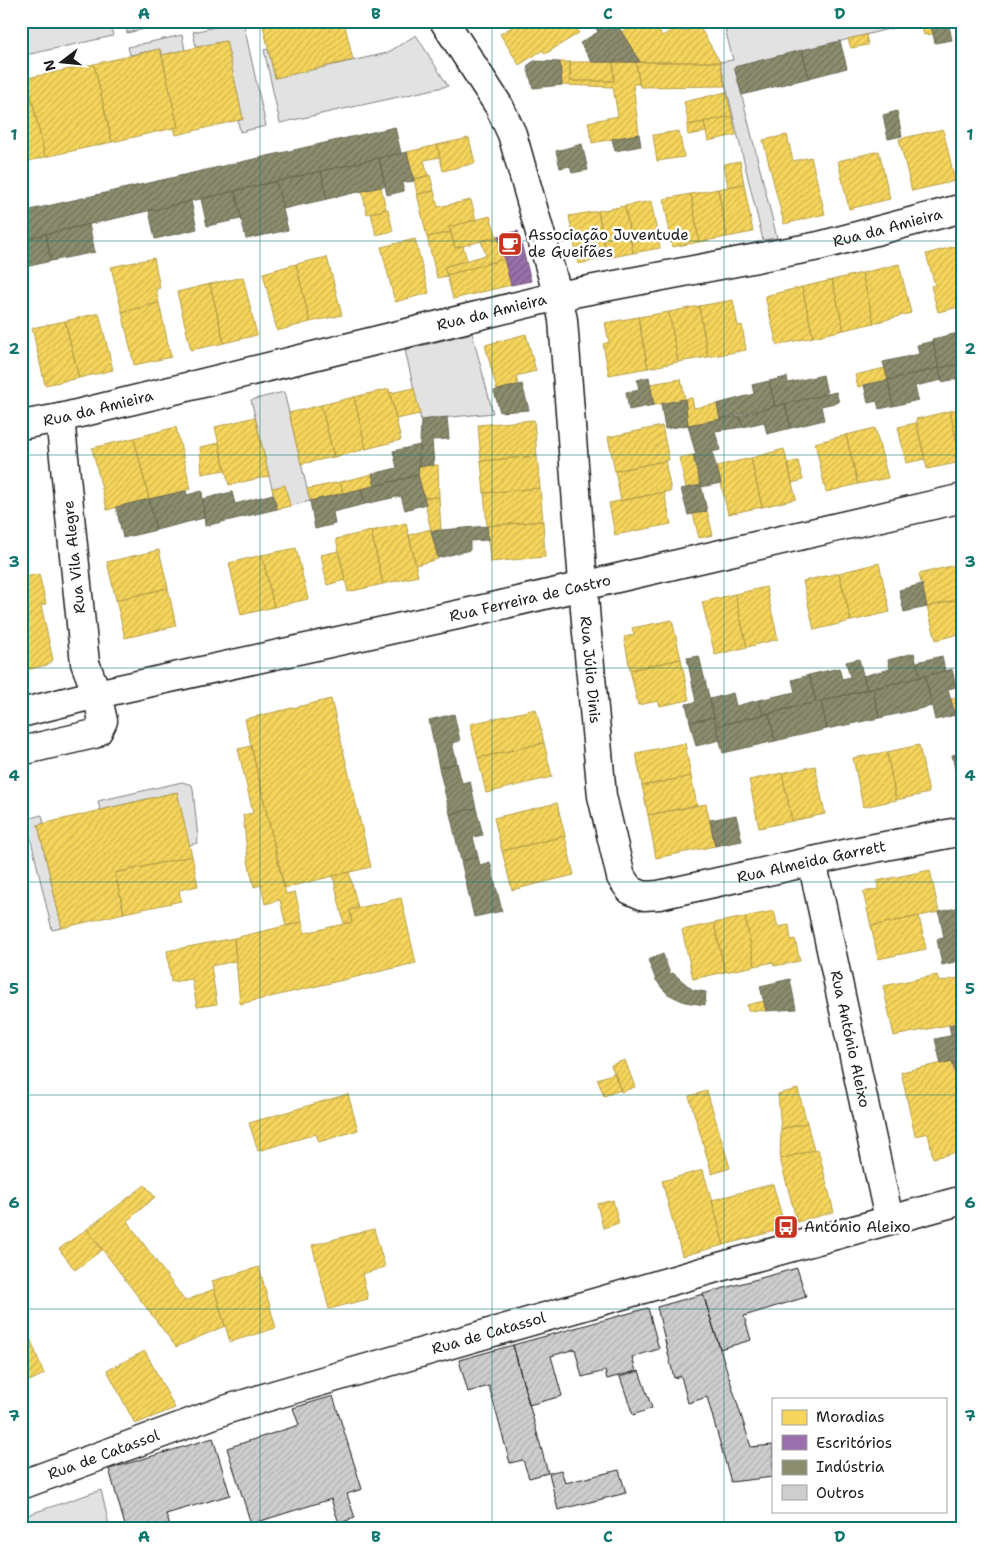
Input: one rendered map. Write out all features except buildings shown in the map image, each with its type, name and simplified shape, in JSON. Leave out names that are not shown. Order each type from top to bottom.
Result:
[{"type":"street","name":"Rua Júlio Dinis","points":[[444,21],[499,106],[512,134],[558,296],[563,320],[602,796],[621,877],[630,890],[644,896],[659,895]]},
{"type":"street","name":"Rua da Amieira","points":[[21,425],[60,418],[558,296],[819,246],[963,208]]},
{"type":"street","name":"Rua Vila Alegre","points":[[21,751],[94,734],[98,731],[103,721],[85,663],[60,418]]},
{"type":"street","name":"Rua Ferreira de Castro","points":[[21,713],[96,694],[277,656],[963,498]]},
{"type":"street","name":"Rua Almeida Garrett","points":[[659,895],[812,861],[963,831]]},
{"type":"street","name":"Rua António Aleixo","points":[[812,861],[889,1219]]},
{"type":"street","name":"Rua de Catassol","points":[[21,1485],[228,1409],[277,1394],[889,1219],[963,1200]]},
{"type":"shaded area","points":[[21,21],[110,21],[113,36],[21,56]]},
{"type":"shaded area","points":[[125,21],[178,21],[127,33]]},
{"type":"shaded area","points":[[243,21],[266,126],[240,132],[238,121],[243,119],[226,41],[196,47],[193,32]]},
{"type":"shaded area","points":[[723,21],[920,21],[735,68],[777,238],[763,240],[720,62],[733,60]]},
{"type":"shaded area","points":[[182,35],[185,50],[162,55],[160,49],[130,55],[128,47]]},
{"type":"shaded area","points":[[416,35],[448,86],[280,123],[264,50],[268,49],[275,78],[387,53]]},
{"type":"shaded area","points":[[472,333],[493,413],[421,420],[405,350]]},
{"type":"shaded area","points":[[284,392],[310,501],[277,509],[251,400]]},
{"type":"shaded area","points":[[182,782],[192,785],[193,789],[197,843],[189,845],[177,792],[100,810],[98,801]]},
{"type":"shaded area","points":[[42,815],[44,823],[38,825],[62,928],[52,930],[26,819]]},
{"type":"shaded area","points":[[101,1490],[110,1529],[21,1529],[21,1517]]},
{"type":"place","name":"Associação Juventude de Gueifães","points":[[510,244]]},
{"type":"place","name":"António Aleixo","points":[[786,1227]]}]
